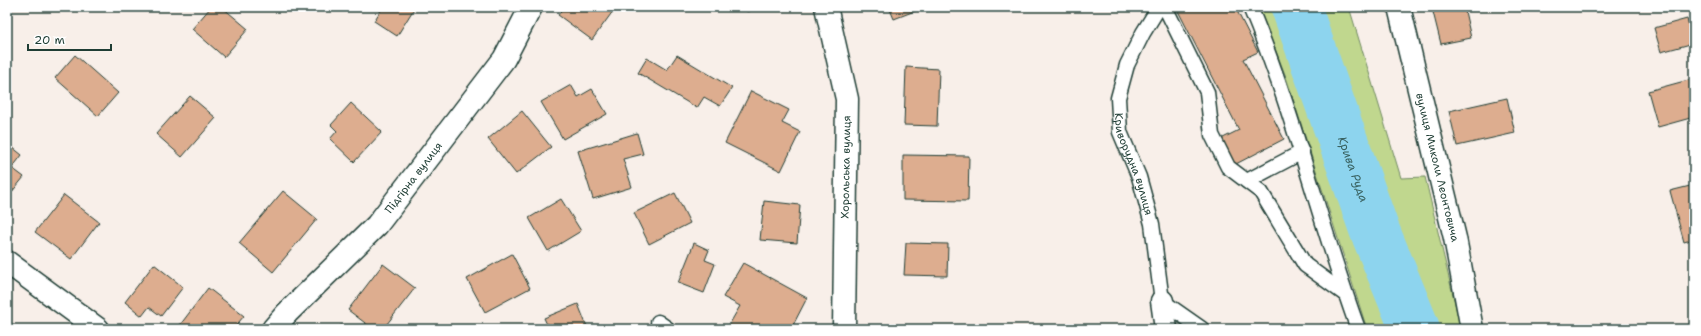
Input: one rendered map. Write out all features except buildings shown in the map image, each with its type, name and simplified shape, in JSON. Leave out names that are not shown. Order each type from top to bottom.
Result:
[{"type":"street","name":"Підгірна вулиця","points":[[273,329],[287,313],[376,225],[504,59],[531,7]]},
{"type":"street","name":"Хорольська вулиця","points":[[826,7],[847,99],[844,329]]},
{"type":"street","name":"вулиця Миколи Леонтовича","points":[[1399,7],[1455,238],[1472,329]]},
{"type":"street","points":[[7,262],[98,329]]},
{"type":"street","name":"Криворудна вулиця","points":[[1162,301],[1166,329]]},
{"type":"lane","name":"Криворудна вулиця","points":[[1159,7],[1143,33],[1127,64],[1118,98],[1120,132],[1139,177],[1152,224],[1162,301]]},
{"type":"lane","points":[[1165,7],[1207,92],[1212,135],[1228,167],[1261,192],[1305,265],[1345,294]]},
{"type":"lane","points":[[1250,7],[1268,50],[1302,152],[1345,294],[1358,329]]},
{"type":"lane","points":[[1247,181],[1302,152]]},
{"type":"lane","points":[[1162,301],[1202,329]]},
{"type":"green space","points":[[1259,7],[1349,7],[1401,178],[1425,177],[1461,329],[1367,329],[1286,77]]},
{"type":"waterway","name":"Крива Руда","points":[[1296,7],[1374,229],[1415,329]]}]
